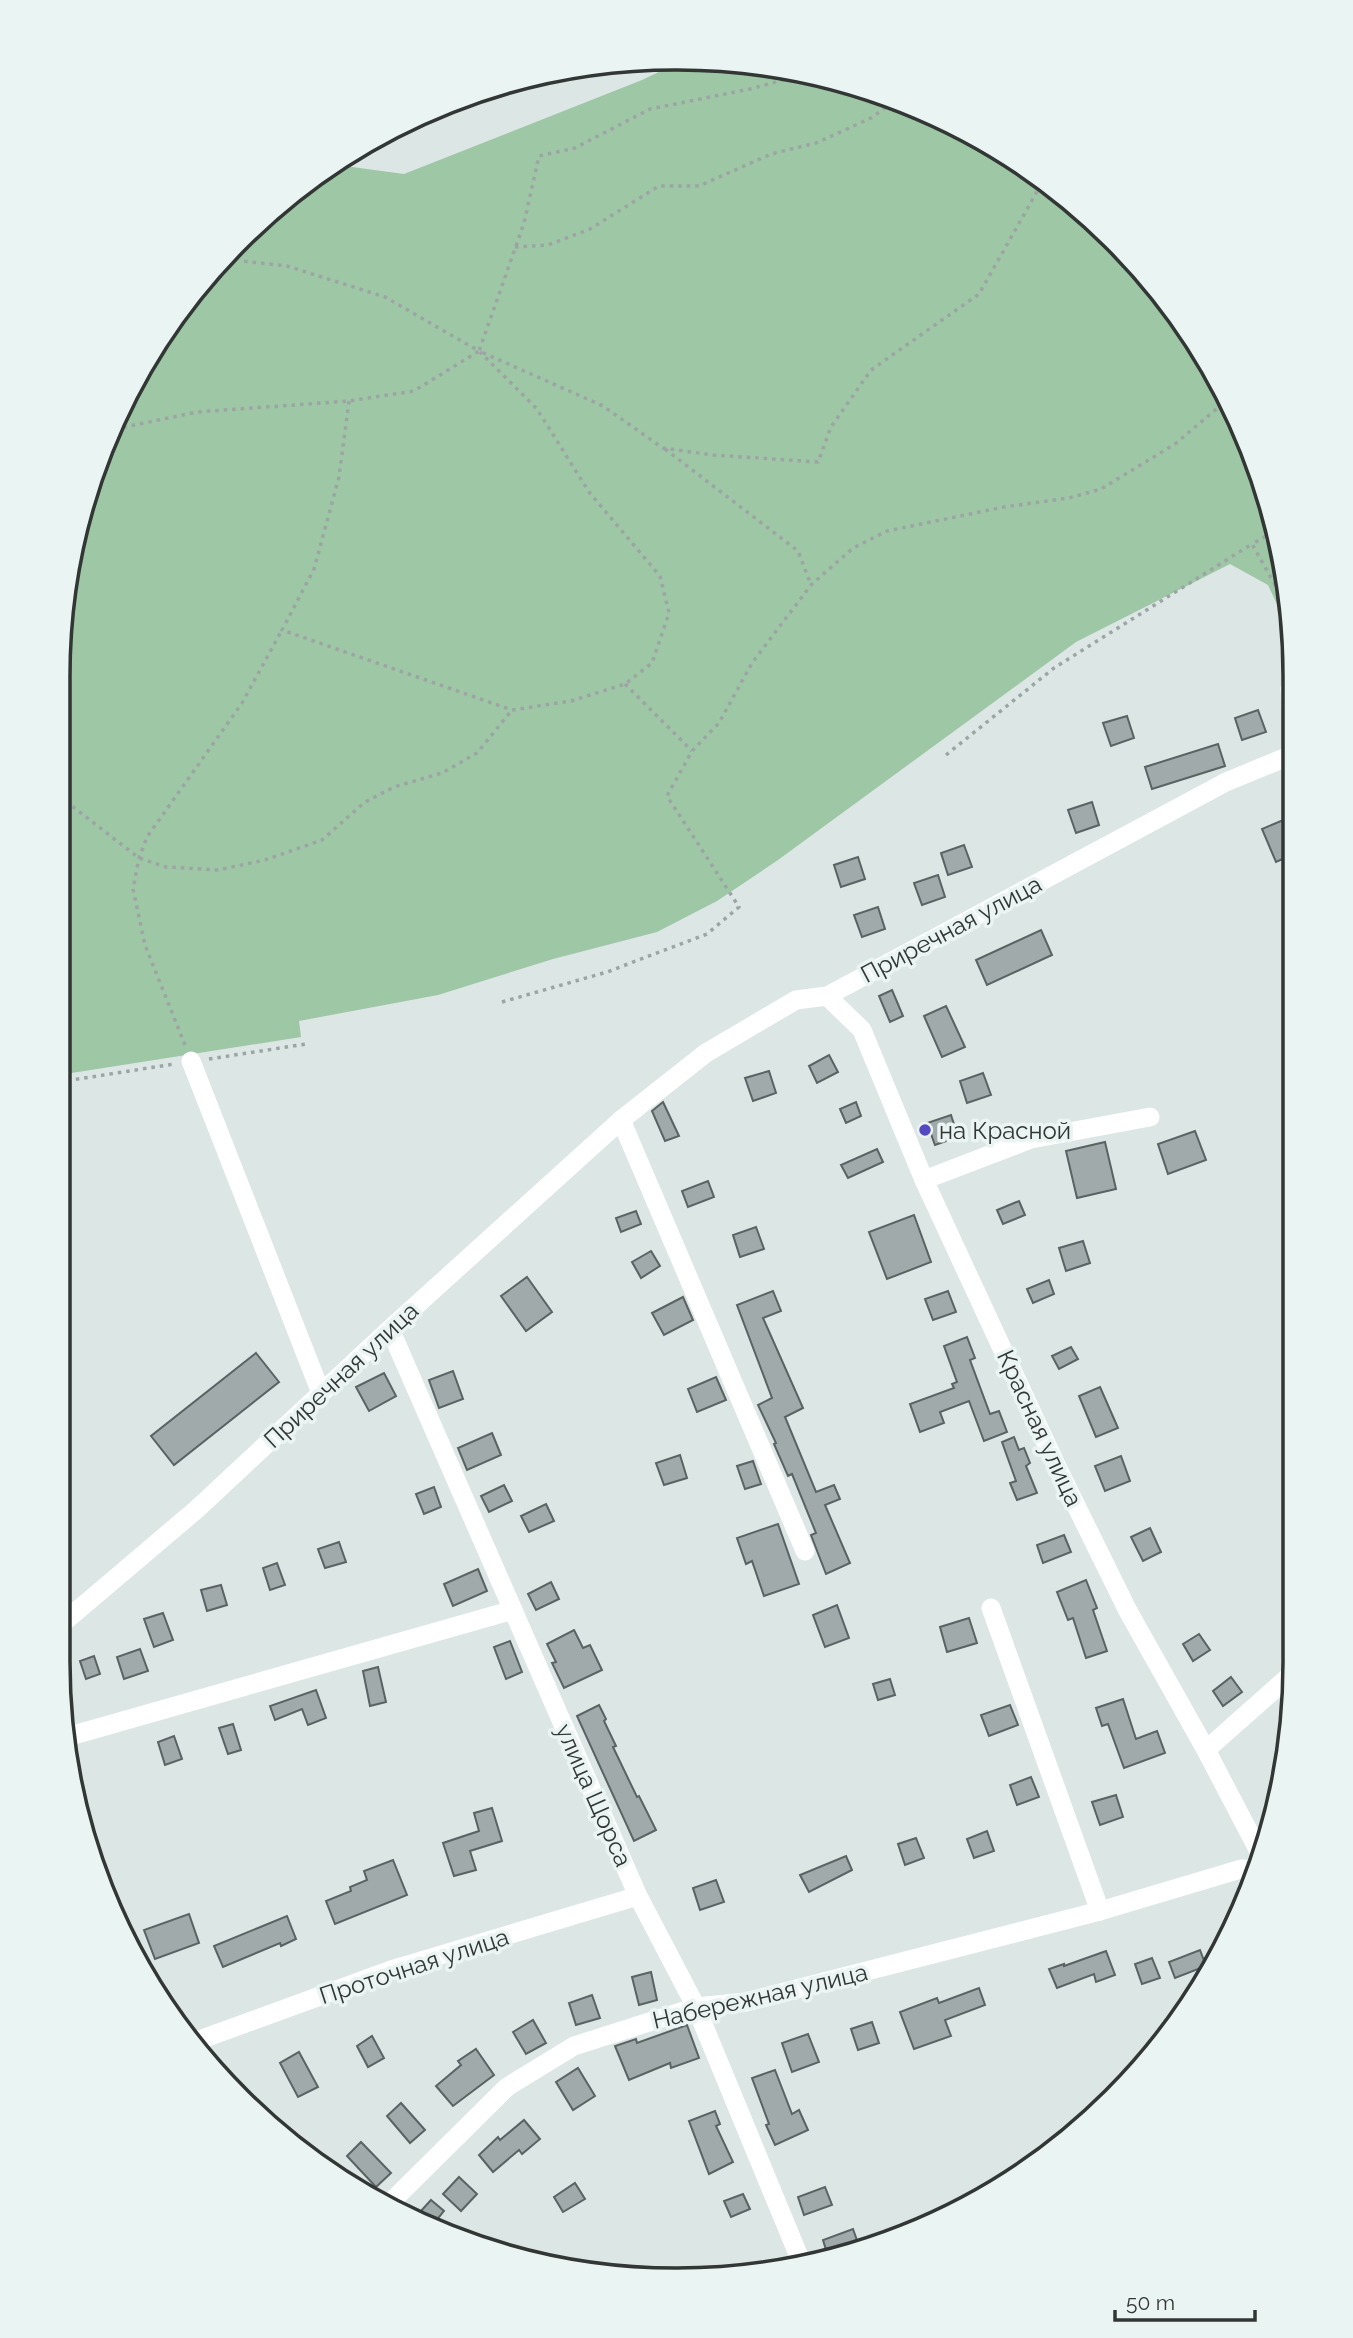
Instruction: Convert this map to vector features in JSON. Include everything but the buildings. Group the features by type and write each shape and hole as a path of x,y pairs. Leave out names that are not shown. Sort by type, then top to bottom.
{"street":[{"name":"Приречная улица","path":"70,1618 197,1509 390,1329 621,1120 706,1053 796,1000 827,996 1226,782 1283,759"},
{"name":"Красная улица","path":"827,996 862,1030 924,1180 1057,1467 1128,1611 1255,1843"},
{"path":"191,1061 321,1393"},
{"path":"924,1180 1031,1139 1150,1117"},
{"path":"621,1120 805,1551"},
{"name":"улица Щорса","path":"390,1329 638,1896 696,2007 798,2255"},
{"path":"991,1608 1100,1911"},
{"path":"74,1735 513,1610"},
{"path":"1206,1750 1282,1682"},
{"name":"Набережная улица","path":"395,2198 507,2087 574,2046 696,2007 746,2001 1100,1911 1246,1869"},
{"name":"Проточная улица","path":"202,2039 394,1969 638,1896"}],"path":[{"path":"124,427 197,412 349,401 414,391 479,351 524,223 539,156 575,148 650,109 783,80"},
{"path":"515,247 548,245 590,229 659,186 699,186 771,154 816,143 872,118 886,108"},
{"path":"663,448 713,455 818,462 831,427 871,369 979,294 1038,190"},
{"path":"242,261 287,266 385,297 479,351 603,406 798,551 811,585"},
{"path":"282,630 512,710 571,701 625,684 652,663 669,613 660,576 589,492 537,409 479,351"},
{"path":"191,1061 145,945 133,889 139,858 148,837 243,703 314,569 338,477 349,401"},
{"path":"502,1002 607,971 707,934 739,906 667,796 692,751 719,723 752,663 811,585 853,548 887,531 1004,507 1069,498 1101,489 1175,444 1219,407"},
{"path":"946,755 1054,668 1266,536"},
{"path":"1252,544 1276,587"},
{"path":"625,684 692,751"},
{"path":"70,805 139,858 166,867 218,870 265,860 322,840 365,802 394,787 442,772 477,753 512,710"}],"green space":[{"path":"662,70 716,71 756,75 833,91 909,116 945,133 980,151 1046,195 1105,248 1132,277 1158,307 1202,373 1237,444 1251,482 1271,558 1279,609 1268,585 1230,564 1076,642 778,860 717,901 657,932 553,959 438,995 299,1021 301,1037 70,1073 70,676 75,597 102,482 116,444 151,373 195,307 248,248 307,195 349,167 404,174"}],"place":[{"name":"на Красной","path":"925,1130"}]}
